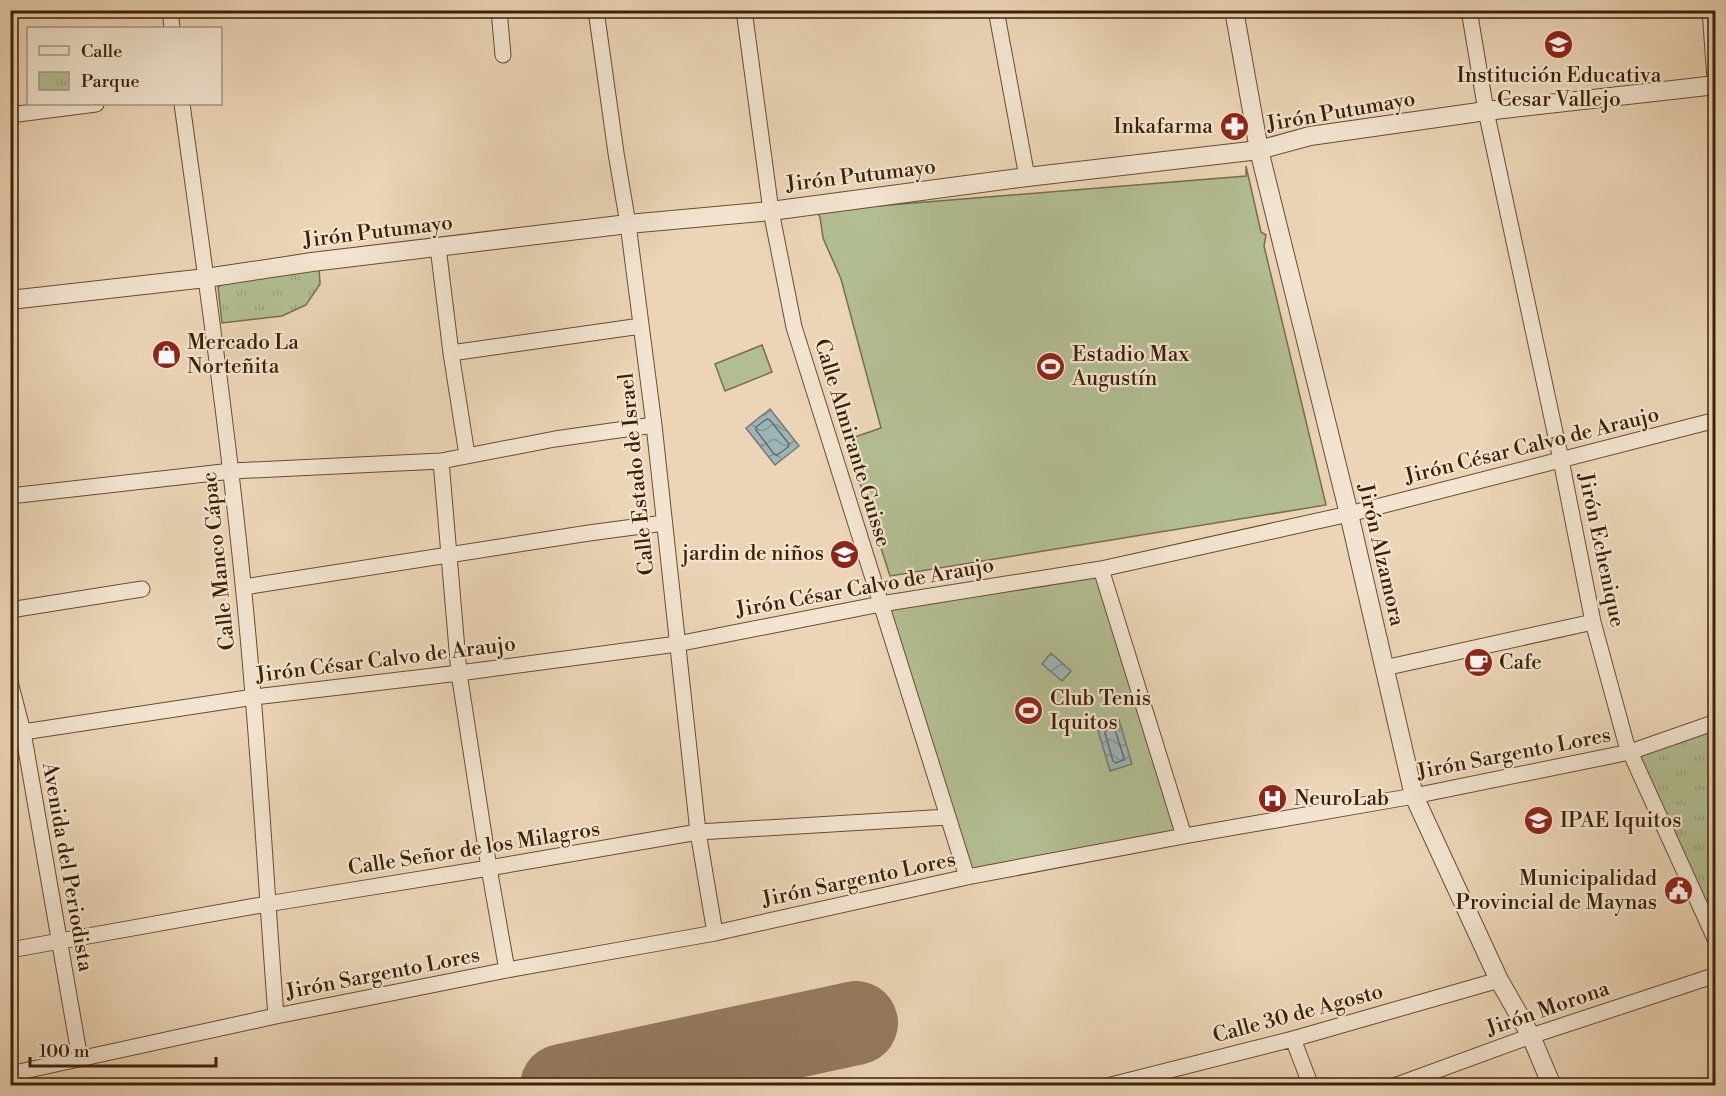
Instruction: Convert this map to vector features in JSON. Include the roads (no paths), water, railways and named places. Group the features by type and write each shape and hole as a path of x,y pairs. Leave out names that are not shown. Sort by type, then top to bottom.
{"street":[{"path":"170,10 172,27"},
{"path":"499,10 503,55"},
{"name":"Calle Estado de Israel","path":"596,10 615,153 628,224 654,425 698,832 715,933"},
{"name":"Calle Almirante Guisse","path":"744,10 771,211 794,327 967,878"},
{"path":"996,10 1027,177"},
{"name":"Jirón Alzamora","path":"1234,10 1260,150 1349,514 1414,796 1499,980 1531,1036 1552,1086"},
{"name":"Jirón Echenique","path":"1469,10 1486,111 1562,460 1593,622 1626,743 1716,941"},
{"path":"1710,10 1715,88"},
{"name":"Jirón Putumayo","path":"10,300 206,278 300,263 628,224 771,211 1027,177 1260,150 1310,136 1486,111 1715,88"},
{"path":"10,115 88,105"},
{"name":"Calle Manco Cápac","path":"183,105 244,587 276,1016"},
{"path":"438,247 467,455"},
{"path":"451,353 641,326"},
{"name":"Jirón César Calvo de Araujo","path":"17,733 254,697 677,645 881,604 1101,569 1349,514 1716,420"},
{"path":"10,496 231,471 441,461 555,439 654,425"},
{"path":"441,461 459,673 507,970"},
{"path":"244,587 664,523"},
{"path":"1101,569 1184,836"},
{"path":"10,610 142,589"},
{"path":"1384,668 1593,622"},
{"name":"Avenida del Periodista","path":"10,681 17,733 80,1059"},
{"name":"Jirón Sargento Lores","path":"10,1074 276,1016 507,970 715,933 967,878 1184,836 1414,796 1630,752 1716,722"},
{"name":"Calle Señor de los Milagros","path":"10,950 267,904 698,832 948,817"},
{"name":"Jirón Morona","path":"1394,1086 1531,1036 1716,975"},
{"name":"Calle 30 de Agosto","path":"1107,1086 1293,1039 1499,980"},
{"path":"1293,1039 1311,1086"}],"water":[{"path":"770,409 799,446 775,465 746,428"},
{"path":"1051,653 1071,671 1062,681 1042,664"},
{"path":"1119,720 1132,764 1110,771 1097,727"}],"place":[{"name":"Institución Educativa Cesar Vallejo","path":"1559,45"},
{"name":"Inkafarma","path":"1234,127"},
{"name":"Mercado La Norteñita","path":"166,355"},
{"name":"Estadio Max Augustín","path":"1051,367"},
{"name":"jardin de niños","path":"845,554"},
{"name":"Cafe","path":"1478,663"},
{"name":"Club Tenis Iquitos","path":"1029,711"},
{"name":"NeuroLab","path":"1273,799"},
{"name":"IPAE Iquitos","path":"1539,821"},
{"name":"Municipalidad Provincial de Maynas","path":"1678,891"}]}
